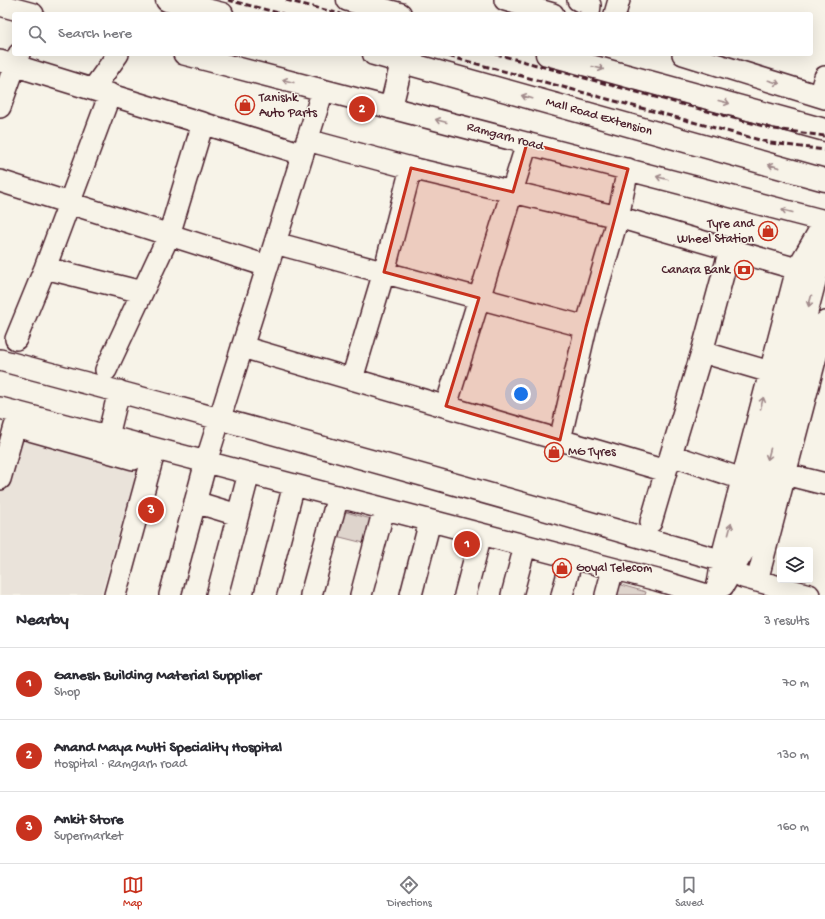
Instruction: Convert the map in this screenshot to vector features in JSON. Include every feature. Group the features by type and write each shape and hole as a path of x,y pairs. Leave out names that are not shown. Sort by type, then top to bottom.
{"main road":[{"path":"167,0 214,12"},
{"path":"348,0 393,12"},
{"name":"Mall Road Extension","path":"381,56 825,180"},
{"path":"554,56 825,130"},
{"path":"391,107 402,62"}],"street":[{"path":"578,0 589,3 589,12"},
{"path":"508,4 547,8"},
{"path":"0,5 25,12"},
{"path":"16,339 45,268 69,203 102,92 117,56"},
{"name":"Ramgarh road","path":"192,56 628,169 825,222"},
{"path":"691,56 823,91"},
{"path":"0,107 12,60 102,92 203,123 305,147 411,168 618,217 797,269"},
{"path":"170,595 206,462 323,90"},
{"path":"106,370 168,235 203,123"},
{"path":"446,406 527,143"},
{"path":"352,379 384,272 411,168"},
{"path":"560,440 586,327 618,217 628,169"},
{"path":"0,181 267,266"},
{"path":"752,482 770,372 797,269 825,222"},
{"path":"717,595 725,568 724,550 752,482 817,274 825,222"},
{"path":"274,243 586,327"},
{"path":"651,522 702,352 730,249"},
{"path":"45,268 142,292"},
{"path":"757,581 825,322"},
{"path":"242,347 560,440 752,482"},
{"path":"702,352 770,372"},
{"path":"0,360 220,418 604,526 725,568 757,581 808,595"},
{"path":"97,438 120,391"},
{"path":"0,408 97,438 133,459"},
{"path":"0,479 5,441 15,426 97,438 155,448 613,569 655,588 707,595"},
{"path":"114,595 155,448"},
{"path":"217,595 249,473"},
{"path":"785,474 825,484"},
{"path":"265,595 294,485"},
{"path":"311,595 338,496"},
{"path":"195,502 238,515"},
{"path":"361,595 384,509"},
{"path":"411,595 430,521"},
{"path":"465,595 481,534"},
{"path":"512,595 525,546"},
{"path":"562,595 572,558"},
{"path":"606,595 613,569"}],"highlighted area":[{"path":"527,143 628,169 586,327 560,440 446,406 479,298 384,272 411,168 513,192"}],"shaded area":[{"path":"8,420 141,457 101,595 0,595 0,450"},
{"path":"339,510 371,519 364,543 332,535"},
{"path":"614,583 646,592 645,595 611,595"}],"railway":[{"path":"228,0 275,12"},
{"path":"286,0 333,12"},
{"path":"447,56 771,143 825,150"},
{"path":"503,56 774,129 825,136"}],"place":[{"name":"Tanishk Auto Parts","path":"245,105"},
{"name":"Anand Maya Multi Speciality Hospital","path":"362,109"},
{"name":"Tyre and Wheel Station","path":"768,231"},
{"name":"Canara Bank","path":"744,270"},
{"name":"MG Tyres","path":"554,452"},
{"name":"Ankit Store","path":"151,510"},
{"name":"Ganesh Building Material Supplier","path":"467,544"},
{"name":"Goyal Telecom","path":"562,568"}]}
